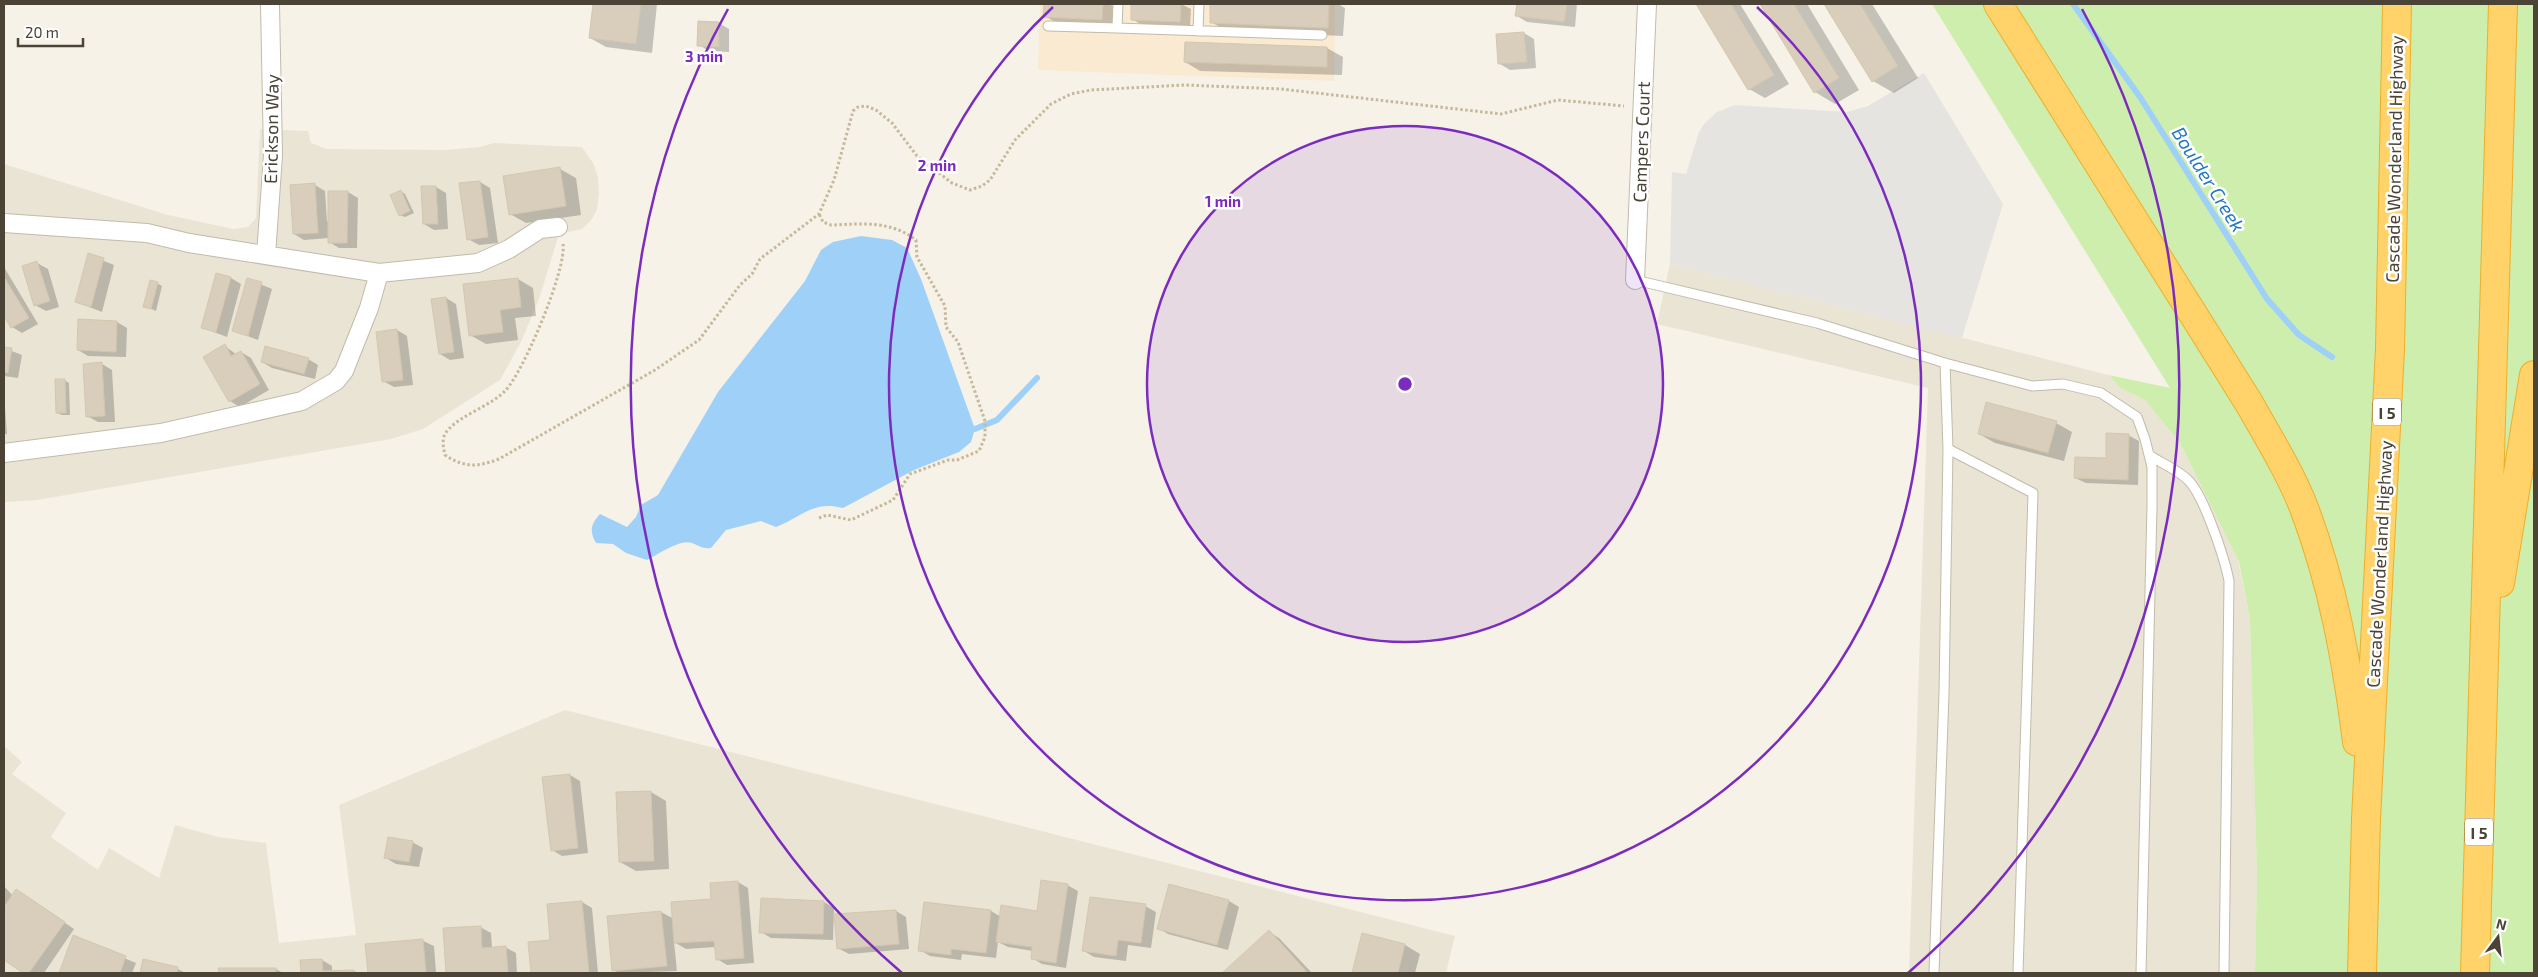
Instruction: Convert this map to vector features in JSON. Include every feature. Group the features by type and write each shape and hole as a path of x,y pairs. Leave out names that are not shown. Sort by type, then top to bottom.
{"highway":[{"path":"1998,4 2250,403 2303,507 2330,586 2349,675 2366,819"},
{"name":"Cascade Wonderland Highway","path":"2362,973 2366,819 2390,349 2397,4"},
{"name":"I 5","path":"2475,973 2503,4"},
{"path":"2483,690 2534,375"}],"street":[{"name":"Erickson Way","path":"266,255 272,155 270,4"},
{"name":"Campers Court","path":"1635,280 1647,4"},
{"path":"4,223 147,233 189,243 379,273 478,262 509,249 540,229 558,227"},
{"path":"4,453 161,433 302,401 336,381 344,371 369,308 379,273"}],"lane":[{"path":"1117,28 1118,4"},
{"path":"1198,31 1199,4"},
{"path":"1048,26 1322,35"},
{"path":"1635,280 1817,323 1945,363 2032,386 2063,384 2101,393 2137,417 2152,467 2141,973"},
{"path":"1934,973 1944,702 1948,449 1945,363"},
{"path":"1948,449 2033,494 2018,973"},
{"path":"2149,454 2189,480 2212,526 2226,566 2229,581 2224,973"}],"path":[{"path":"558,227 564,251 562,268 518,373 505,392 449,428 444,435 444,455 456,462 478,466 499,459 687,350 698,340 740,285 752,274 760,259 819,214 834,180 853,111 858,108 866,106 876,110 892,123 903,140 932,168 952,183 970,190 982,186 990,180 1014,140 1051,104 1071,94 1091,90 1185,85 1281,89 1501,114 1558,100 1642,107"},
{"path":"819,214 824,222 831,225 889,225 904,231 916,240 917,257 945,306 946,326 958,342 985,425 985,437 979,451 957,460 948,460 910,474 894,500 851,520 827,515 819,518"}],"shaded area":[{"path":"1040,4 1335,4 1334,81 1038,70"},
{"path":"1924,73 2003,204 1962,338 1670,264 1672,172 1686,174 1699,132 1704,124 1717,112 1735,105 1847,112 1868,106"},
{"path":"260,129 308,131 311,143 327,149 445,150 480,147 494,143 582,147 593,163 598,177 599,194 597,209 592,219 582,229 559,234 539,299 521,342 500,380 423,429 391,439 37,500 4,502 4,164 168,215 234,229 248,227 256,218"},
{"path":"1670,264 2109,375 2120,388 2145,400 2160,418 2180,443 2238,560 2250,619 2257,876 2255,973 1909,973 1928,388 1657,324"},
{"path":"565,710 1455,936 1446,973 4,973 4,746 22,762 12,774 66,813 51,837 98,870 109,848 159,878 175,825 218,837 266,843 279,943 356,935 339,805"}],"green space":[{"path":"1932,4 2534,4 2534,973 2255,973 2257,876 2250,619 2239,562 2180,443 2145,400 2120,388 2109,375 2170,388"}],"water":[{"path":"861,236 892,240 907,248 921,279 975,429 971,442 959,452 914,470 843,508 824,506 815,508 776,527 761,521 726,530 711,548 703,548 687,542 681,543 647,560 626,553 613,544 596,543 592,535 592,528 600,514 627,527 636,517 641,505 658,495 718,392 805,281 821,250 833,242"}],"building":[{"path":"593,4 641,4 636,44 589,38"},
{"path":"1044,4 1103,4 1102,20 1043,17"},
{"path":"1131,4 1181,4 1180,22 1131,20"},
{"path":"1210,4 1329,4 1328,28 1210,23"},
{"path":"1517,4 1567,4 1564,22 1515,16"},
{"path":"1696,4 1731,4 1774,75 1748,90"},
{"path":"1760,4 1794,4 1839,78 1814,93"},
{"path":"1824,4 1860,4 1898,66 1872,82"},
{"path":"698,21 719,22 719,47 697,46"},
{"path":"1524,32 1527,62 1498,64 1496,34"},
{"path":"1185,42 1327,47 1327,67 1184,62"},
{"path":"560,167 566,206 509,215 503,176"},
{"path":"480,181 488,237 467,240 459,183"},
{"path":"315,183 318,233 293,234 290,185"},
{"path":"421,186 436,186 438,224 423,224"},
{"path":"401,190 410,211 399,216 390,195"},
{"path":"328,191 348,191 347,243 328,243"},
{"path":"88,253 104,258 91,307 75,302"},
{"path":"37,261 50,301 34,306 22,266"},
{"path":"216,273 231,277 216,332 201,328"},
{"path":"4,277 29,318 11,328 4,316"},
{"path":"247,278 262,282 248,336 232,331"},
{"path":"518,278 521,307 500,310 503,332 469,336 463,284"},
{"path":"150,280 158,282 151,309 143,307"},
{"path":"446,297 454,352 439,354 431,299"},
{"path":"78,319 117,321 116,352 77,350"},
{"path":"397,329 403,380 382,382 376,332"},
{"path":"225,344 231,356 241,351 260,384 229,402 203,357"},
{"path":"265,346 309,358 304,374 261,362"},
{"path":"4,347 12,348 8,373 4,372"},
{"path":"102,362 105,416 86,417 83,364"},
{"path":"55,379 65,379 66,413 56,413"},
{"path":"1986,402 2057,421 2048,453 1978,434"},
{"path":"2106,433 2129,434 2128,480 2074,478 2075,457 2106,458"},
{"path":"570,774 578,848 551,851 542,777"},
{"path":"651,791 654,861 619,862 616,792"},
{"path":"388,837 413,841 409,862 384,858"},
{"path":"1041,880 1068,884 1056,963 1031,959 1032,947 996,942 1001,905 1037,911"},
{"path":"738,881 744,958 716,960 714,941 674,943 671,902 711,899 710,883"},
{"path":"1169,884 1229,900 1217,945 1157,929"},
{"path":"16,889 65,922 29,973 23,973 4,960 4,907"},
{"path":"1090,897 1146,904 1141,943 1118,940 1116,956 1082,951"},
{"path":"761,898 824,901 823,934 759,933"},
{"path":"582,901 589,973 531,973 528,942 550,940 547,904"},
{"path":"924,902 991,910 986,953 951,949 951,955 918,951"},
{"path":"896,910 899,944 837,949 834,914"},
{"path":"661,911 667,966 612,971 607,916"},
{"path":"481,926 482,948 506,946 508,973 446,973 443,928"},
{"path":"1269,930 1306,971 1303,973 1222,973"},
{"path":"1362,933 1405,944 1398,973 1352,973"},
{"path":"73,935 126,956 120,973 59,973"},
{"path":"423,939 426,973 368,973 365,944"},
{"path":"143,959 178,967 177,973 140,973"},
{"path":"322,959 323,971 354,970 354,973 301,973 300,960"},
{"path":"218,968 276,968 276,973 219,973"}],"waterway":[{"name":"Boulder Creek","path":"2073,4 2140,97 2267,299 2299,335 2332,357"},
{"path":"975,429 997,420 1037,378"}]}
